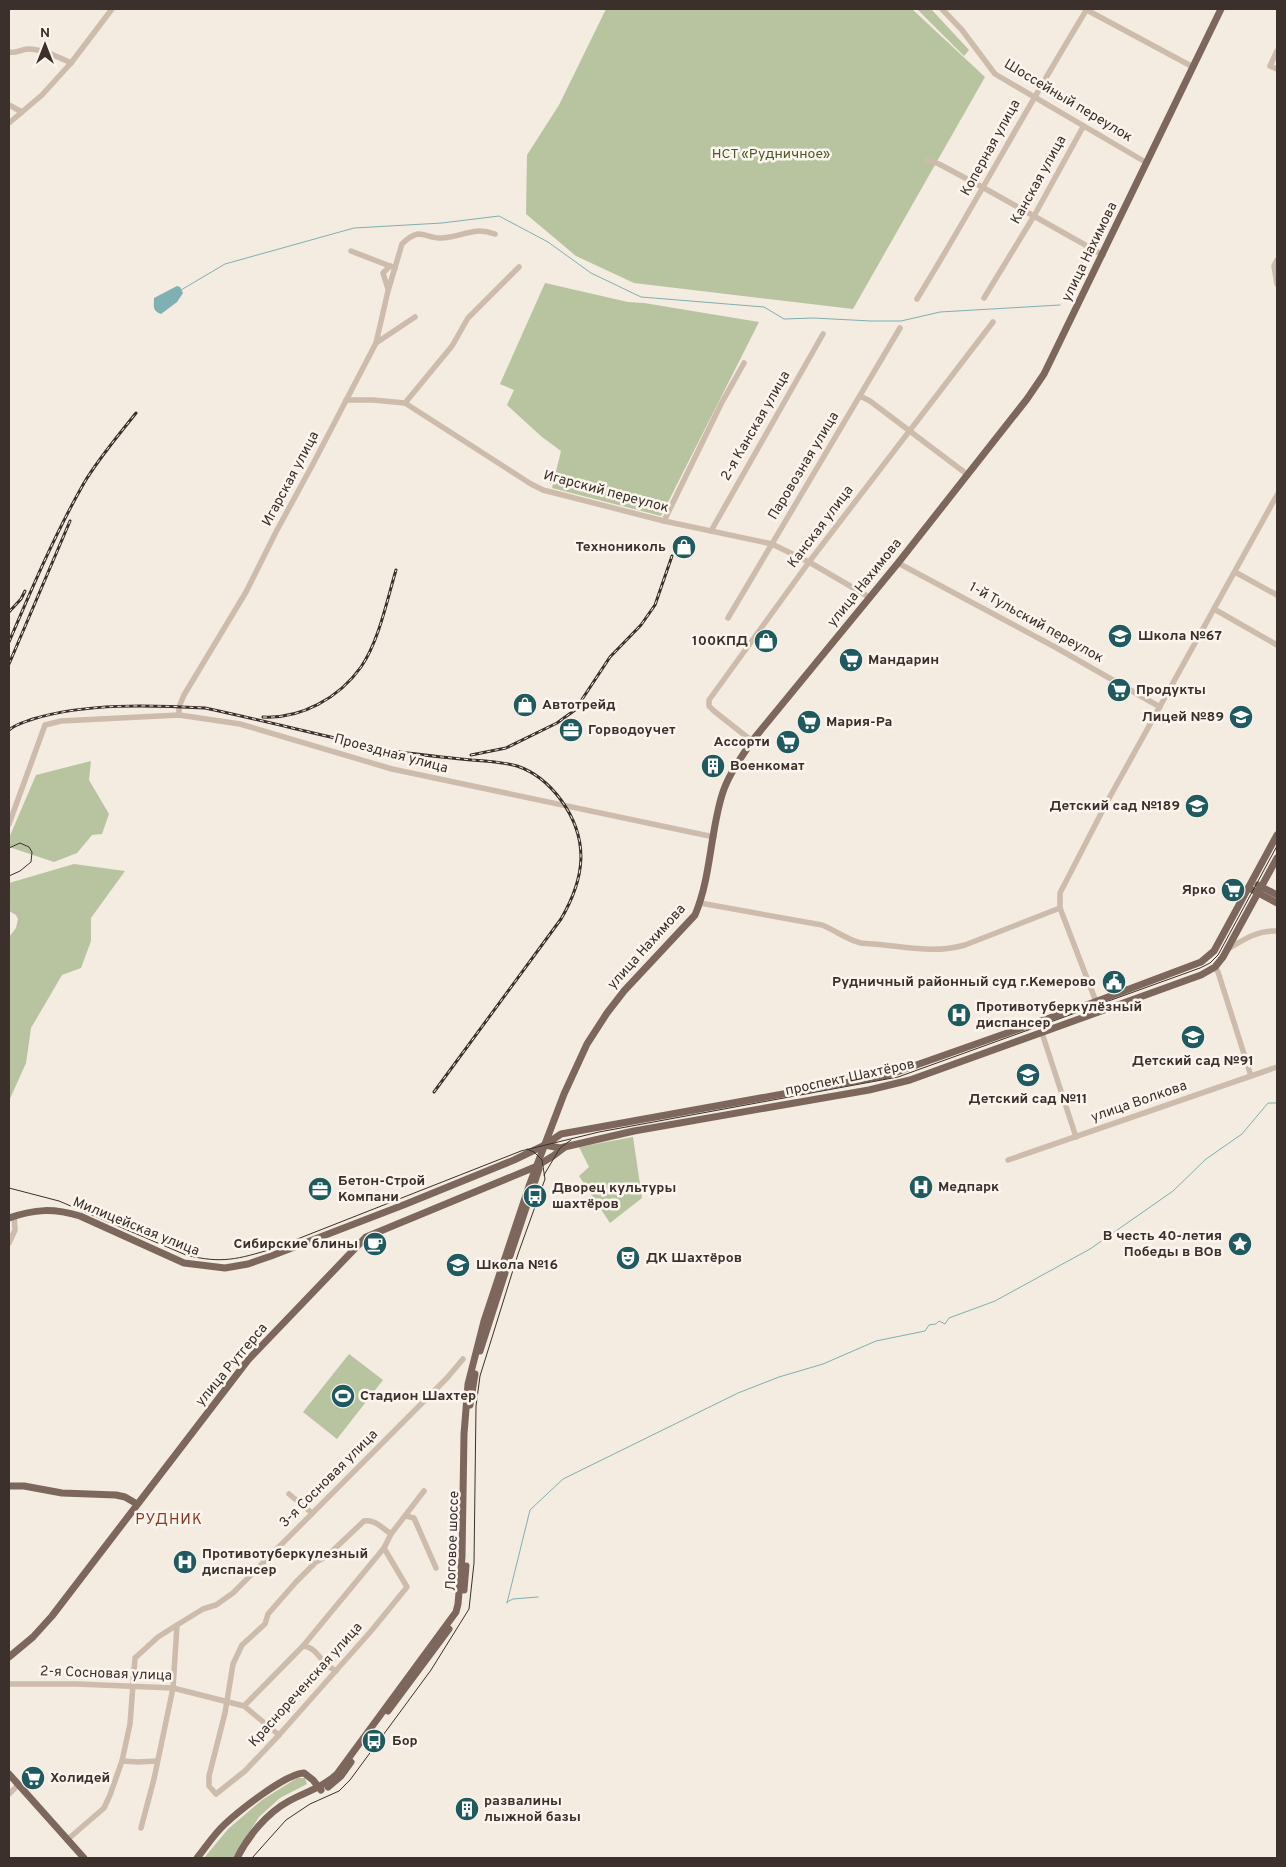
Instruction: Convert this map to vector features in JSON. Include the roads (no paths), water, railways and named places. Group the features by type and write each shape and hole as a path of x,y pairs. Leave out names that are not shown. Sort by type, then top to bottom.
{"main road":[{"name":"улица Нахимова","path":"538,1165 576,1065 597,1029 624,991 695,915 700,903 722,796 732,772 752,741 968,475 1044,374 1222,9"},
{"name":"проспект Шахтёров","path":"545,1146 561,1134 888,1075 1096,1002 1194,965 1209,957 1214,951 1277,835"},
{"name":"проспект Шахтёров","path":"538,1165 566,1146 656,1127 891,1085 940,1070 1201,975 1215,967 1228,949 1277,858"},
{"path":"1250,885 1277,895"},
{"path":"1260,890 1277,903"},
{"path":"372,1233 362,1220 545,1146 553,1148 566,1146"},
{"name":"улица Рутгерса","path":"9,1657 33,1637 49,1620 248,1360 360,1243 372,1233 538,1165"},
{"name":"Логовое шоссе","path":"242,1858 263,1828 279,1812 320,1789 333,1778 456,1612 460,1592 462,1557 464,1434 468,1384 484,1321 538,1165"},
{"name":"Милицейская улица","path":"11,1217 33,1210 66,1212 80,1216 184,1263 224,1268 248,1264 362,1220"},
{"path":"9,1486 24,1486 62,1493 116,1495 125,1497 137,1504"},
{"path":"197,1858 219,1830 232,1818 289,1777 304,1773 320,1789"},
{"path":"9,1774 84,1858"},
{"name":"Логовое шоссе","path":"237,1858 255,1832 275,1810 290,1801 320,1789"}],"street":[{"path":"9,123 42,96 112,9"},
{"name":"Шоссейный переулок","path":"942,9 962,30 995,74 1147,164"},
{"path":"1086,9 1193,67"},
{"name":"Коперная улица","path":"917,299 984,188 1033,97 1086,9"},
{"path":"9,52 15,54 27,49 54,54 70,63"},
{"path":"1277,51 1270,66 1277,70"},
{"path":"9,105 22,112"},
{"name":"Канская улица","path":"984,298 1034,216 1083,126"},
{"path":"927,160 939,164 984,188 1103,255"},
{"name":"Игарская улица","path":"179,715 179,706 184,695 246,592 376,343 392,267 402,244 407,239 418,234 440,238 459,236 483,230 495,234"},
{"path":"351,251 392,267"},
{"path":"1277,261 1274,266 1277,284"},
{"path":"388,291 383,272 392,267"},
{"path":"405,403 452,346 468,318 519,268"},
{"path":"376,343 415,317"},
{"name":"Канская улица","path":"752,741 714,712 709,706 709,700 810,562 993,322"},
{"name":"Паровозная улица","path":"728,618 900,328"},
{"name":"2-я Канская улица","path":"711,531 823,334"},
{"path":"664,521 721,404 744,363"},
{"path":"860,396 870,401 968,475"},
{"name":"Игарский переулок","path":"346,400 405,403 530,484 543,490 664,521 772,544 810,562 869,597"},
{"path":"1100,1012 1060,908 1059,897 1062,888 1107,802 1277,495"},
{"name":"1-й Тульский переулок","path":"898,562 1062,650 1160,707"},
{"path":"1234,572 1277,594"},
{"path":"1214,609 1277,645"},
{"name":"Проездная улица","path":"9,824 45,725 61,721 179,715 240,724 392,769 714,837"},
{"path":"700,903 822,925 846,938 862,943 927,950 965,945 1060,908"},
{"path":"1228,949 1251,936 1277,931"},
{"path":"1215,967 1251,1076"},
{"path":"1042,1033 1076,1137"},
{"name":"улица Волкова","path":"1008,1160 1277,1067"},
{"path":"9,1243 15,1230 11,1217"},
{"name":"3-я Сосновая улица","path":"67,1840 104,1808 110,1795 122,1761 130,1724 135,1658 158,1637 203,1609 216,1605 233,1593 447,1378 463,1359"},
{"path":"244,1706 303,1646 384,1548 391,1534 424,1491"},
{"path":"289,1494 312,1514"},
{"path":"406,1516 414,1518 436,1568"},
{"path":"226,1701 233,1664 242,1645 265,1624 268,1614 296,1582 316,1562 327,1556 364,1521 374,1522 391,1534"},
{"name":"Краснореченская улица","path":"226,1701 209,1776 209,1786 216,1794 246,1771 372,1630 407,1587 384,1548"},
{"path":"141,1828 173,1688 177,1625"},
{"path":"303,1646 309,1646 327,1665 336,1671"},
{"name":"2-я Сосновая улица","path":"9,1684 173,1688 244,1706 279,1734"},
{"path":"122,1761 158,1760"},
{"path":"9,1794 18,1785"}],"water":[{"path":"177,286 180,287 183,293 177,302 161,314 156,311 154,308 154,298"}],"waterway":[{"path":"181,290 225,264 354,228 442,223 499,216 548,242 591,273 641,297 764,307 784,319 813,318 871,321 901,321 940,312 1060,305"},
{"path":"507,1603 530,1510 563,1479 738,1393 779,1377 823,1364 876,1341 925,1331 929,1325 936,1324 939,1321 945,1324 949,1318 995,1301 1090,1249 1173,1191 1206,1159 1242,1134 1268,1103 1277,1103"},
{"path":"507,1602 513,1599 538,1597"}],"tram line":[{"path":"9,848 20,843 29,847 32,852 31,862 20,871 9,876"},
{"path":"9,1188 59,1201 186,1255 220,1260 272,1249 521,1151 599,1132 898,1077 1200,968 1210,963 1218,955 1277,846"},
{"path":"544,1175 560,1148 571,1140"},
{"path":"252,1858 286,1820 310,1804 339,1791 350,1780 431,1670 469,1609 474,1563 476,1406 480,1376 518,1254 545,1179 542,1160 534,1152 527,1149"}],"railway":[{"path":"9,642 35,581 73,502 102,456 136,413"},
{"path":"9,664 70,521"},
{"path":"471,755 506,748 557,723 575,710 610,657 641,625 655,605 672,556"},
{"path":"263,717 277,717 305,710 330,697 352,678 361,667 373,645 396,570"},
{"path":"9,612 21,599 25,591"},
{"path":"9,730 33,719 74,710 118,706 205,708 389,750 517,766 542,780 561,800 577,830 581,859 575,889 561,919 434,1092"}],"place":[{"name":"Технониколь","path":"684,547"},
{"name":"Школа №67","path":"1120,636"},
{"name":"100КПД","path":"766,641"},
{"name":"Мандарин","path":"851,660"},
{"name":"Продукты","path":"1119,690"},
{"name":"Автотрейд","path":"525,705"},
{"name":"Лицей №89","path":"1241,717"},
{"name":"Мария-Ра","path":"809,722"},
{"name":"Горводоучет","path":"571,730"},
{"name":"Ассорти","path":"788,742"},
{"name":"Военкомат","path":"713,766"},
{"name":"Детский сад №189","path":"1197,806"},
{"name":"Ярко","path":"1233,890"},
{"name":"Рудничный районный суд г.Кемерово","path":"1114,982"},
{"name":"Противотуберкулёзный диспансер","path":"959,1015"},
{"name":"Детский сад №91","path":"1193,1037"},
{"name":"Детский сад №11","path":"1028,1075"},
{"name":"Медпарк","path":"921,1187"},
{"name":"Бетон-Строй Компани","path":"320,1189"},
{"name":"Дворец культуры шахтёров","path":"535,1196"},
{"name":"Сибирские блины","path":"375,1244"},
{"name":"В честь 40-летия Победы в ВОв","path":"1240,1244"},
{"name":"ДК Шахтёров","path":"628,1258"},
{"name":"Школа №16","path":"458,1265"},
{"name":"Стадион Шахтер","path":"343,1396"},
{"name":"Противотуберкулезный диспансер","path":"185,1562"},
{"name":"Бор","path":"374,1741"},
{"name":"Холидей","path":"33,1778"},
{"name":"развалины лыжной базы","path":"467,1809"}],"district":[{"name":"РУДНИК","path":"169,1520"}],"park label":[{"name":"НСТ «Рудничное»","path":"771,154"}]}
